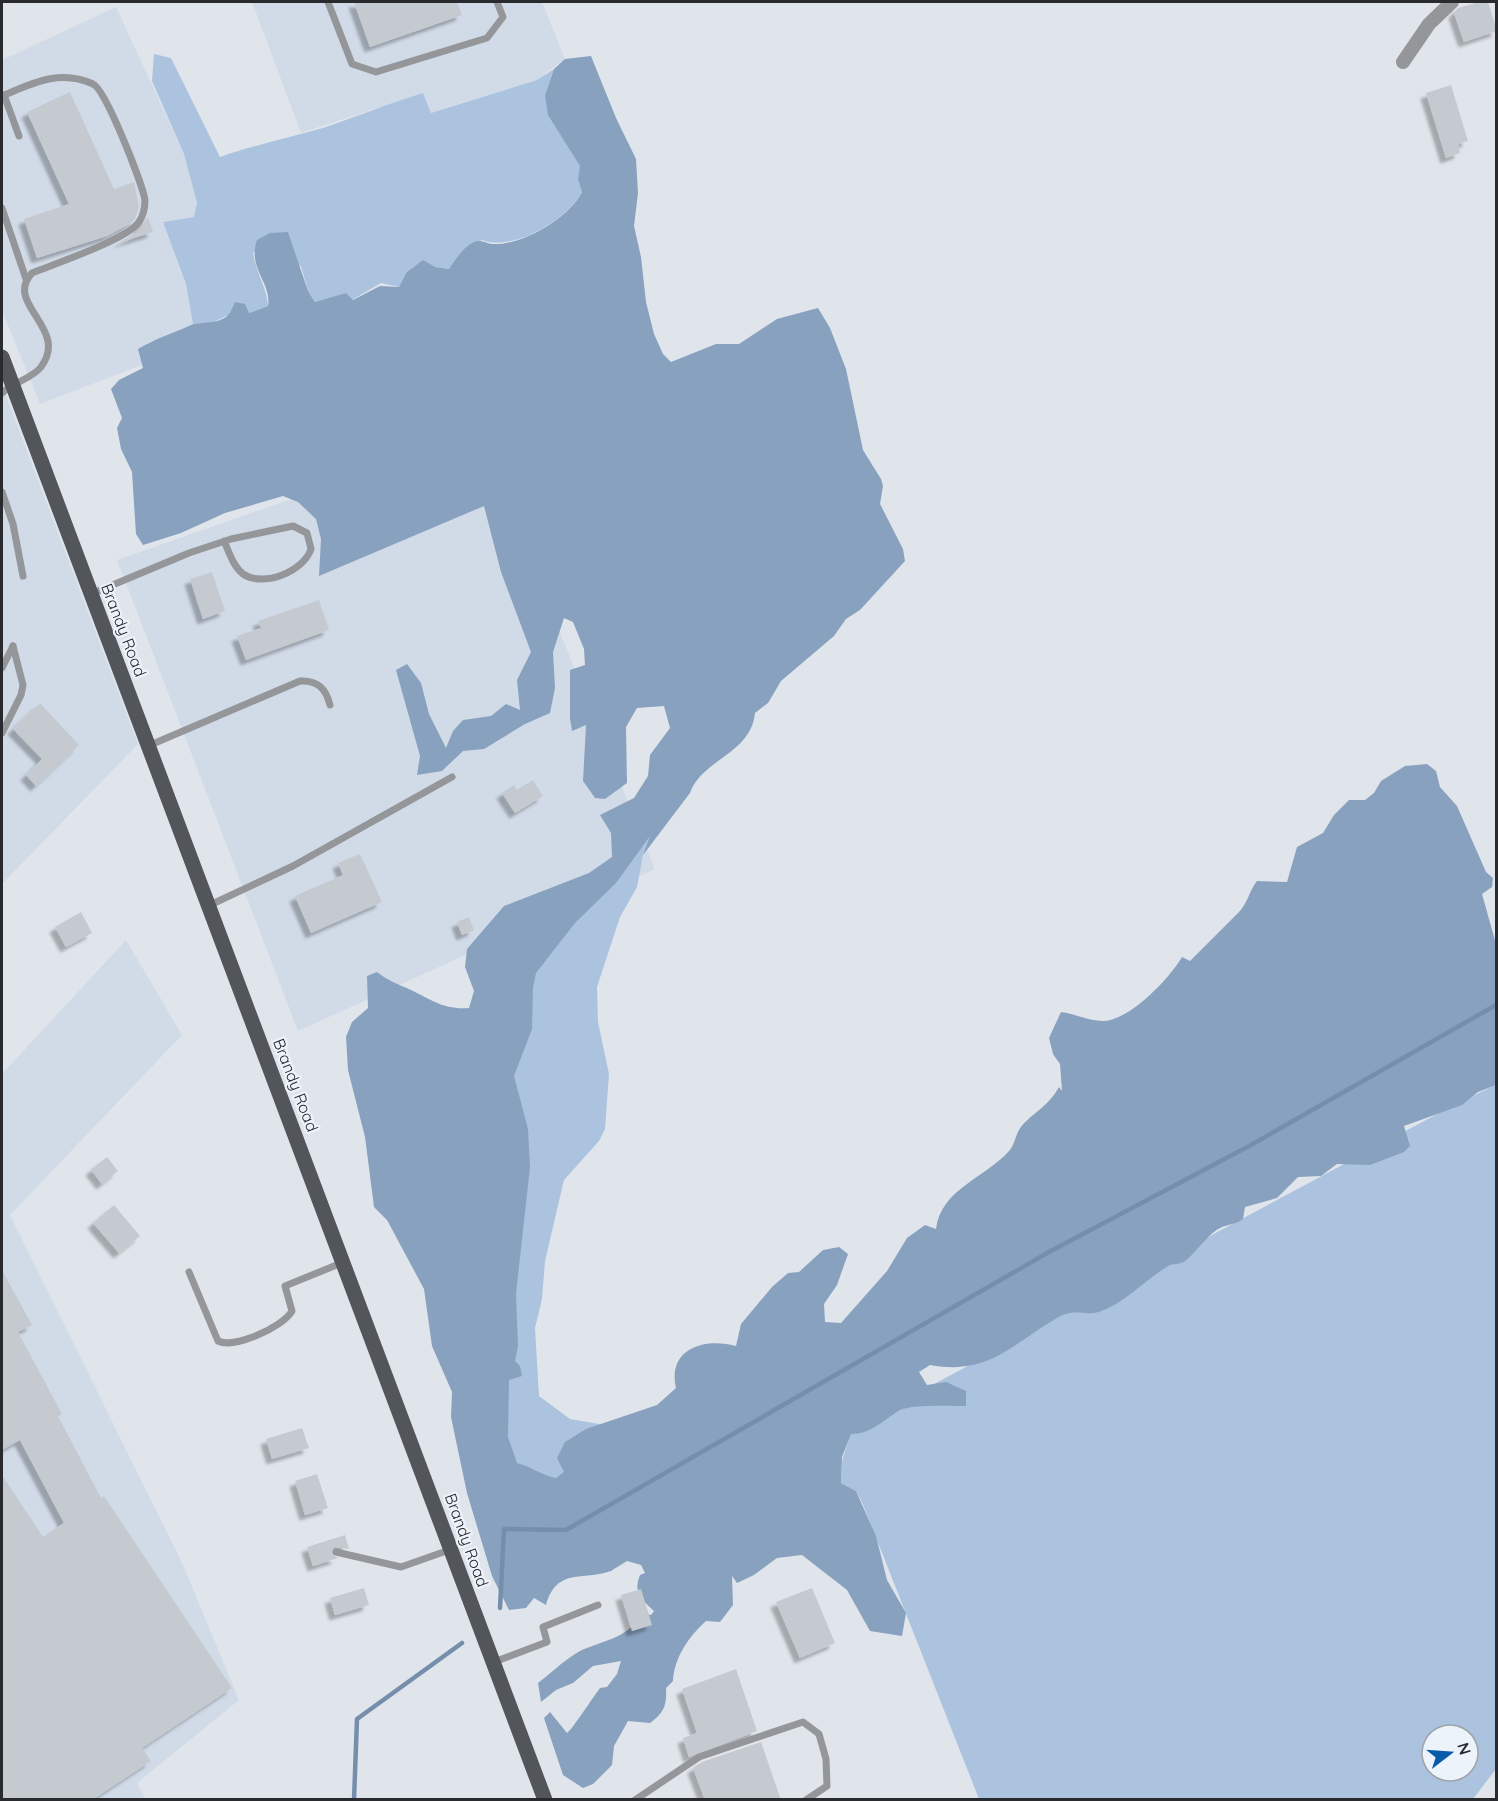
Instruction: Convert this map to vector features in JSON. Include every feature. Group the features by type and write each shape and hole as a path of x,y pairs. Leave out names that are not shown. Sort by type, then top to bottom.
{"main road":[{"name":"Brandy Road","path":"2,357 7,388"},
{"name":"Brandy Road","path":"2,364 7,388 91,594 545,1800"}],"street":[{"path":"1404,62 1429,24 1452,2"}],"lane":[{"path":"328,2 352,64 376,72 486,38 503,17 497,2"},
{"path":"19,136 3,95 45,78 61,76 78,78 97,85 109,102 144,199 144,210 135,228 32,273 26,279"},
{"path":"2,208 26,279 24,296 45,328 48,350 39,370 7,388"},
{"path":"2,492 13,524 23,576"},
{"path":"91,594 224,541 292,526 307,533 311,549 302,566 288,572 261,578 250,577 236,566 224,541"},
{"path":"2,668 13,646 23,685 21,695 2,733"},
{"path":"148,746 300,681 315,682 323,688 330,705"},
{"path":"208,906 293,866 452,777"},
{"path":"189,1272 218,1341 235,1344 283,1322 291,1311 285,1286 344,1262"},
{"path":"336,1552 401,1567 452,1549"},
{"path":"494,1662 547,1642 543,1626 598,1605"},
{"path":"635,1800 699,1757 803,1722 819,1734 826,1759 827,1786 806,1800"}],"shaded area":[{"path":"252,2 542,2 565,59 537,80 431,113 423,93 301,133"},
{"path":"116,7 184,154 197,203 194,217 163,222 186,284 193,324 178,333 148,342 142,365 40,404 2,310 2,60"},
{"path":"154,54 171,58 220,157 323,128 423,93 431,113 537,80 554,69 545,95 580,166 582,192 575,203 564,213 538,231 509,242 495,243 482,240 461,252 450,269 435,267 406,273 399,287 381,283 352,300 346,293 316,303 308,291 301,266 253,252 266,292 268,306 249,313 228,315 212,323 193,324 186,284 163,222 194,217 197,203 184,154 152,81"},
{"path":"591,56 616,118 636,159 638,193 634,226 641,257 646,302 654,334 663,354 671,362 716,344 739,344 777,319 818,308 830,328 846,369 863,450 881,479 883,486 880,504 903,549 905,561 860,610 846,619 834,636 781,681 768,703 755,713 752,727 745,738 696,781 690,793 643,855 650,836 616,883 575,923 536,973 533,988 532,1029 514,1076 528,1129 530,1167 516,1294 518,1346 515,1361 520,1366 522,1376 509,1380 508,1437 517,1463 556,1478 564,1472 557,1458 565,1442 586,1429 657,1405 676,1388 677,1364 683,1355 691,1349 712,1343 736,1346 741,1324 772,1287 788,1273 799,1272 823,1250 839,1247 848,1254 837,1285 824,1304 825,1322 841,1323 887,1271 907,1238 925,1225 936,1229 940,1215 955,1194 1011,1149 1023,1124 1049,1101 1059,1087 1062,1091 1060,1064 1053,1054 1049,1038 1061,1012 1103,1021 1125,1014 1159,986 1182,957 1190,961 1239,912 1257,881 1287,882 1297,847 1323,833 1334,815 1349,800 1365,800 1374,793 1381,781 1405,766 1427,764 1436,771 1440,787 1457,806 1486,872 1493,878 1492,887 1482,894 1496,944 1496,1085 1478,1092 1462,1105 1404,1126 1410,1146 1404,1152 1370,1165 1337,1164 1321,1176 1298,1177 1277,1198 1245,1207 1243,1219 1217,1230 1185,1261 1168,1266 1108,1308 1094,1313 1065,1314 1014,1347 985,1362 951,1367 930,1365 919,1372 927,1385 946,1382 966,1391 966,1406 922,1406 900,1410 865,1432 851,1434 842,1457 841,1483 856,1491 876,1536 887,1580 906,1613 902,1636 870,1631 847,1590 802,1555 777,1558 754,1575 737,1583 732,1576 733,1605 720,1622 706,1621 688,1641 676,1664 673,1681 666,1688 665,1704 659,1716 650,1723 628,1721 614,1746 612,1765 593,1784 583,1788 563,1775 544,1718 550,1712 567,1733 600,1688 607,1687 617,1674 621,1661 593,1666 573,1683 556,1690 541,1702 538,1683 575,1654 621,1635 629,1629 640,1613 651,1615 654,1611 642,1599 637,1587 640,1575 645,1573 641,1565 627,1561 611,1571 564,1580 551,1593 546,1605 534,1598 526,1608 509,1610 492,1576 467,1493 451,1417 452,1392 432,1346 424,1289 387,1220 374,1207 365,1137 348,1070 346,1037 352,1022 368,1008 367,976 377,972 438,1004 469,1008 474,991 465,967 467,949 504,906 589,873 612,857 611,833 600,815 634,798 648,776 650,755 670,728 664,706 637,708 626,727 627,783 605,799 595,798 583,781 586,725 572,731 570,718 570,670 585,665 584,649 573,622 564,618 553,652 555,688 550,713 525,724 484,749 463,751 442,771 417,775 420,756 396,670 407,664 421,683 429,714 446,748 453,731 463,720 491,716 506,704 520,710 517,680 531,652 501,572 484,506 319,576 321,539 316,519 298,502 283,496 225,513 181,533 143,545 136,534 132,472 121,449 117,428 122,418 111,389 119,380 143,368 138,349 144,345 191,325 215,322 224,318 230,313 235,302 245,304 249,313 268,306 267,290 257,267 255,250 257,240 270,233 288,232 308,291 315,302 346,293 353,300 380,286 399,287 406,273 423,260 435,267 449,269 463,250 474,242 492,244 517,240 556,220 576,202 582,192 578,179 580,166 548,115 545,95 554,69 565,59"},
{"path":"2,385 138,744 2,884"},
{"path":"480,433 655,869 298,1031 117,560"},
{"path":"652,832 643,855 637,887 620,917 597,987 598,1022 609,1074 605,1129 599,1141 564,1180 545,1261 542,1299 535,1328 539,1396 570,1419 605,1425 565,1467 563,1478 538,1480 514,1467 504,1426 511,1078 533,970"},
{"path":"126,940 182,1035 10,1215 183,1565 239,1700 137,1783 145,1799 2,1799 2,1074"},
{"path":"1496,1085 1496,1769 1473,1799 979,1799 862,1502 856,1491 841,1483 842,1461 851,1432 921,1391"}],"building":[{"path":"354,2 457,2 462,15 370,47"},
{"path":"1488,2 1497,31 1464,42 1454,13 1458,8"},
{"path":"1451,85 1468,141 1458,144 1460,153 1446,158 1426,93"},
{"path":"70,92 114,189 134,182 139,207 135,219 107,236 37,258 24,219 69,204 27,112"},
{"path":"148,217 153,232 118,243 136,233"},
{"path":"212,572 225,611 203,619 190,579"},
{"path":"319,600 329,630 246,660 237,636 261,628 258,621"},
{"path":"40,703 79,745 36,786 26,775 42,759 13,729"},
{"path":"533,780 543,796 515,813 502,793 514,785 517,790"},
{"path":"360,854 382,902 311,933 295,896 343,875 338,863"},
{"path":"81,912 92,933 66,947 55,927"},
{"path":"469,917 474,930 462,935 457,922"},
{"path":"107,1157 118,1171 102,1184 91,1170"},
{"path":"114,1205 140,1236 119,1253 93,1223"},
{"path":"2,1270 32,1325 18,1332 62,1414 58,1416 101,1498 104,1496 232,1688 142,1748 151,1761 92,1800 2,1800 2,1475 43,1537 64,1523 20,1440 2,1450"},
{"path":"302,1428 309,1448 272,1459 266,1439"},
{"path":"317,1474 328,1508 305,1515 295,1481"},
{"path":"345,1535 349,1549 334,1547 331,1554 338,1558 313,1566 307,1547"},
{"path":"364,1588 369,1605 335,1615 330,1598"},
{"path":"812,1588 835,1643 800,1658 776,1602"},
{"path":"641,1589 652,1625 632,1631 621,1595"},
{"path":"736,1669 757,1731 689,1757 683,1738 697,1733 682,1689"},
{"path":"761,1742 781,1800 705,1800 693,1768 702,1762"}],"waterway":[{"path":"500,1608 504,1529 566,1530 1049,1252 1251,1145 1496,1005"},
{"path":"354,1800 357,1719 462,1643"}]}
